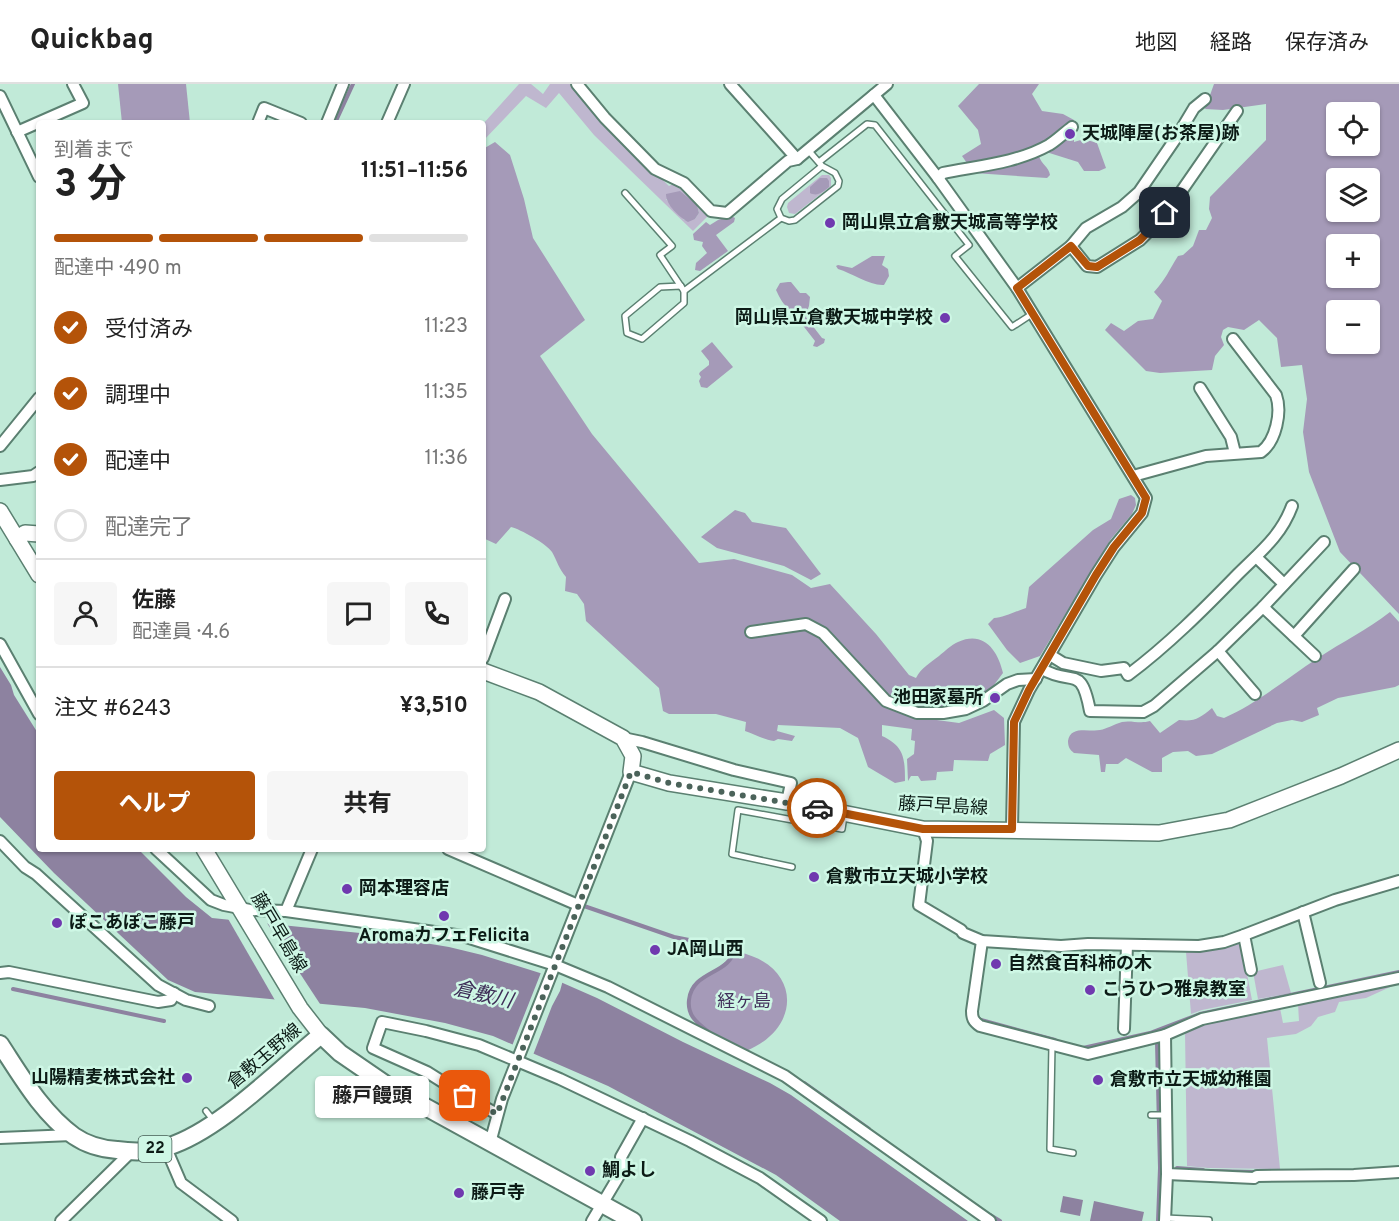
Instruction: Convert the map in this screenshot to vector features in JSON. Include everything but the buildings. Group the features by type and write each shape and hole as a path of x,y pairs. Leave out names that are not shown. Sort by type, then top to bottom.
{"main road":[{"path":"0,511 36,570"},
{"path":"17,539 26,533 36,534"},
{"path":"486,672 539,692 623,738 633,756 634,764 631,772"},
{"name":"藤戸早島線","path":"631,772 669,783 787,802 923,829 1159,833 1229,820 1331,780 1399,750"},
{"name":"藤戸早島線","path":"206,852 300,1008 321,1035"},
{"name":"倉敷玉野線","path":"0,1044 42,1105 72,1134 96,1148 131,1152 166,1148 190,1137 210,1117 321,1035 340,1053 391,1088 633,1221"}],"street":[{"path":"44,120 83,103 73,84"},
{"path":"328,120 343,84"},
{"path":"388,120 404,84"},
{"path":"577,84 605,118 655,169 684,183 711,211 727,213 788,161 797,159 887,84"},
{"path":"730,84 797,159"},
{"path":"874,95 938,178 1017,288 1146,498 1142,513 1114,547 1039,674 1014,722 1012,829"},
{"path":"0,96 36,171"},
{"path":"1017,288 1071,246 1086,228 1122,207 1139,192 1194,108 1205,99"},
{"path":"259,120 264,108 294,120"},
{"path":"1071,246 1088,266 1097,267 1140,240 1176,199 1237,111"},
{"path":"17,132 36,124"},
{"path":"938,178 943,173 1025,155 1049,144 1072,127"},
{"path":"1133,476 1206,456 1256,453 1265,450 1274,433 1279,402 1276,394 1233,339"},
{"path":"1200,388 1231,437 1234,453"},
{"path":"0,446 36,402"},
{"path":"0,480 36,474"},
{"path":"1050,655 1063,663 1101,671 1124,668 1128,675 1192,621 1256,557 1286,522 1292,506"},
{"path":"751,632 806,624 823,633 886,701 917,713 943,714 966,709 983,701 1007,684 1039,674 1069,676 1082,684 1086,689 1090,711 1143,712 1154,706 1218,651 1263,608 1324,542"},
{"path":"1256,557 1284,584"},
{"path":"1294,636 1354,569"},
{"path":"486,650 505,599"},
{"path":"1263,608 1315,656"},
{"path":"0,644 36,709"},
{"path":"1218,651 1255,694"},
{"path":"623,738 642,741 734,770 791,783 787,802"},
{"path":"490,1143 497,1114 518,1058 631,772"},
{"path":"923,829 927,841 919,905 963,933 982,941 1061,946 1199,946 1224,942 1303,912 1399,880"},
{"path":"0,841 158,985 186,1000 209,1006"},
{"path":"159,852 211,900 242,911 286,911 463,936 608,987 785,1076 990,1221"},
{"path":"286,911 311,852"},
{"path":"455,852 578,905"},
{"path":"1303,912 1320,983"},
{"path":"1244,935 1251,970"},
{"path":"982,941 972,1011 975,1023 1088,1054 1165,1035 1202,1019 1399,978"},
{"path":"1124,1029 1127,945"},
{"path":"3,971 158,1002 171,1000 174,993"},
{"path":"497,1114 427,1072 373,1048 382,1022 426,1030 518,1058 760,1178 821,1221"},
{"path":"1165,1035 1158,1115 1167,1174 1165,1219"},
{"path":"591,1221 623,1169 621,1157 643,1118"},
{"path":"0,1138 72,1134"},
{"path":"166,1148 181,1183 232,1221"},
{"path":"61,1221 131,1152"},
{"path":"1167,1174 1254,1178 1257,1176 1399,1172"}],"lane":[{"path":"808,150 821,164 835,172 839,181 838,186 795,220 789,221 781,218 777,209 782,199 821,164 867,124 875,125 969,245 955,256 1012,327 1032,314"},
{"path":"625,194 672,246 660,255 682,289 684,303 642,339 627,333 625,316 660,287 682,289 781,218"},
{"path":"792,867 732,854 738,810 842,829 844,814"},
{"path":"1052,1045 1050,1149 1074,1153"},
{"path":"1165,1219 1209,1220"}],"shaded area":[{"path":"519,84 531,84 543,94 550,84 570,84 589,108 669,186 673,184 683,190 710,214 693,231 594,135 559,93 546,108 526,96 486,138 486,121","holes":["666,199 697,205 699,213 695,219 684,220"]},
{"path":"822,175 829,175 831,186 795,214 789,213 788,203"},
{"path":"1241,943 1252,1000 1191,1014 1186,952 1223,948"},
{"path":"1283,965 1291,993 1258,999 1253,972"},
{"path":"1399,983 1366,998 1339,1002 1335,1012 1318,1017 1311,1026 1296,1034 1267,1038 1280,1169 1187,1166 1185,1032 1191,1027 1215,1019 1280,1008 1283,1023 1299,1021 1298,1004"}],"green space":[{"path":"118,84 186,84 190,120 122,120"},
{"path":"979,84 1039,84 1032,94 1042,111 1063,114 1074,120 1074,142 1084,139 1097,143 1106,168 1099,171 1084,171 1078,162 1043,151 1039,156 1049,172 1050,175 1047,178 974,173 962,156 981,144 978,130 958,106"},
{"path":"1214,84 1399,84 1399,614 1340,552 1309,472 1303,432 1307,399 1302,365 1281,367 1277,338 1259,320 1244,330 1228,327 1223,330 1221,337 1224,345 1215,356 1212,370 1160,373 1146,371 1105,330 1111,323 1124,331 1138,321 1153,319 1162,301 1154,292 1178,256 1183,255 1193,246 1199,230 1206,230 1212,218 1209,209 1210,197 1266,140 1266,104 1223,110 1205,109"},
{"path":"495,142 510,155 533,238 585,320 540,356 592,434 699,563 734,559 792,575 811,588 830,584 876,634 909,675 916,678 920,671 958,642 975,639 988,645 998,657 1003,673 988,692 970,704 924,711 904,705 886,694 827,630 809,619 857,677 886,705 922,718 959,723 994,710 1004,718 1005,745 990,754 988,761 954,760 953,771 937,772 936,780 921,781 918,776 911,776 908,781 907,759 914,754 915,741 911,740 912,729 882,725 882,736 895,744 904,759 905,781 895,783 868,767 858,738 840,728 778,725 777,731 795,736 792,741 778,739 774,741 745,731 746,722 716,714 669,714 663,711 659,688 586,621 584,604 577,594 565,591 566,577 552,552 545,545 511,527 496,544 486,539 486,147"},
{"path":"820,178 827,178 829,187 818,194 810,193 810,187"},
{"path":"680,191 697,205 699,213 695,219 688,222 668,202 666,194"},
{"path":"731,216 735,218 734,222 716,235 728,251 700,271 695,270 696,263 707,253 702,246 703,242 694,240 693,234 706,222 710,225"},
{"path":"872,256 885,256 882,265 888,269 889,276 884,285 867,281 838,269 836,266 852,268"},
{"path":"791,282 800,293 806,293 810,297 805,316 825,339 824,343 817,347 813,346 815,341 801,323 802,320 784,304 776,290 780,283"},
{"path":"712,342 733,367 707,388 701,387 699,374 709,365 709,361 701,351"},
{"path":"1131,495 1135,498 1136,505 1132,514 1111,539 1040,656 1020,663 1007,650 988,624 994,618 1026,608 1029,587 1093,530 1111,519 1119,499"},
{"path":"735,510 745,513 752,522 786,528 821,574 811,580 784,566 717,548 701,537"},
{"path":"1390,612 1399,622 1399,685 1395,687 1338,698 1317,708 1319,715 1302,722 1292,720 1277,723 1212,754 1196,756 1188,751 1173,752 1162,758 1162,772 1152,772 1126,758 1118,764 1106,764 1105,772 1101,772 1099,755 1074,753 1069,747 1069,736 1076,731 1100,730 1122,722 1150,721 1160,733 1179,720 1197,718 1212,708 1217,716 1224,718 1261,698"},
{"name":"経ヶ島","path":"738,952 759,959 774,970 783,983 787,998 785,1013 778,1028 765,1041 746,1051 701,1025 691,1010 690,1001 694,987"}],"water":[{"name":"倉敷川","path":"0,667 36,730 36,852 141,852 186,897 212,918 370,934 449,947 540,973 597,998 791,1095 968,1221 840,1221 776,1175 608,1086 493,1036 445,1023 365,1008 195,992 168,980 54,873 0,817"},
{"path":"1063,1196 1083,1200 1080,1216 1060,1212"},
{"path":"1094,1201 1144,1212 1142,1221 1090,1221"}],"pier":[{"path":"227,917 265,920 322,1007 276,1002"},
{"path":"542,970 563,980 533,1055 512,1046"}],"waterway":[{"path":"336,120 353,84"},
{"path":"584,906 674,937 734,949 726,964 697,983 689,1000 692,1016 711,1034"},
{"path":"1083,1048 1150,1033 1200,1014 1399,972"},
{"path":"13,989 164,1021"},
{"path":"981,1020 1055,1040"},
{"path":"1157,1043 1160,1168 1158,1221"},
{"path":"804,1083 869,1129"},
{"path":"1177,1168 1203,1170"},
{"path":"1211,1171 1257,1172"},
{"path":"990,1215 1000,1221"}],"way so far":[{"path":"465,1096 497,1114 631,772 669,783 817,808"}],"place":[{"name":"天城陣屋(お茶屋)跡","path":"1070,134"},
{"name":"岡山県立倉敷天城高等学校","path":"830,223"},
{"name":"岡山県立倉敷天城中学校","path":"945,318"},
{"name":"池田家墓所","path":"995,698"},
{"name":"倉敷市立天城小学校","path":"814,877"},
{"name":"岡本理容店","path":"347,889"},
{"name":"AromaカフェFelicita","path":"444,916"},
{"name":"ぽこあぽこ藤戸","path":"57,923"},
{"name":"JA岡山西","path":"655,950"},
{"name":"自然食百科柿の木","path":"996,964"},
{"name":"こうひつ雅泉教室","path":"1090,990"},
{"name":"山陽精麦株式会社","path":"187,1078"},
{"name":"倉敷市立天城幼稚園","path":"1098,1080"},
{"name":"藤戸饅頭","path":"465,1096"},
{"name":"鯛よし","path":"590,1171"},
{"name":"藤戸寺","path":"459,1193"}],"route":[{"path":"817,808 923,829 1012,829 1014,722 1029,690 1081,599 1114,547 1142,513 1146,498 1017,288 1071,246 1088,266 1097,267 1140,240 1165,213"}]}
